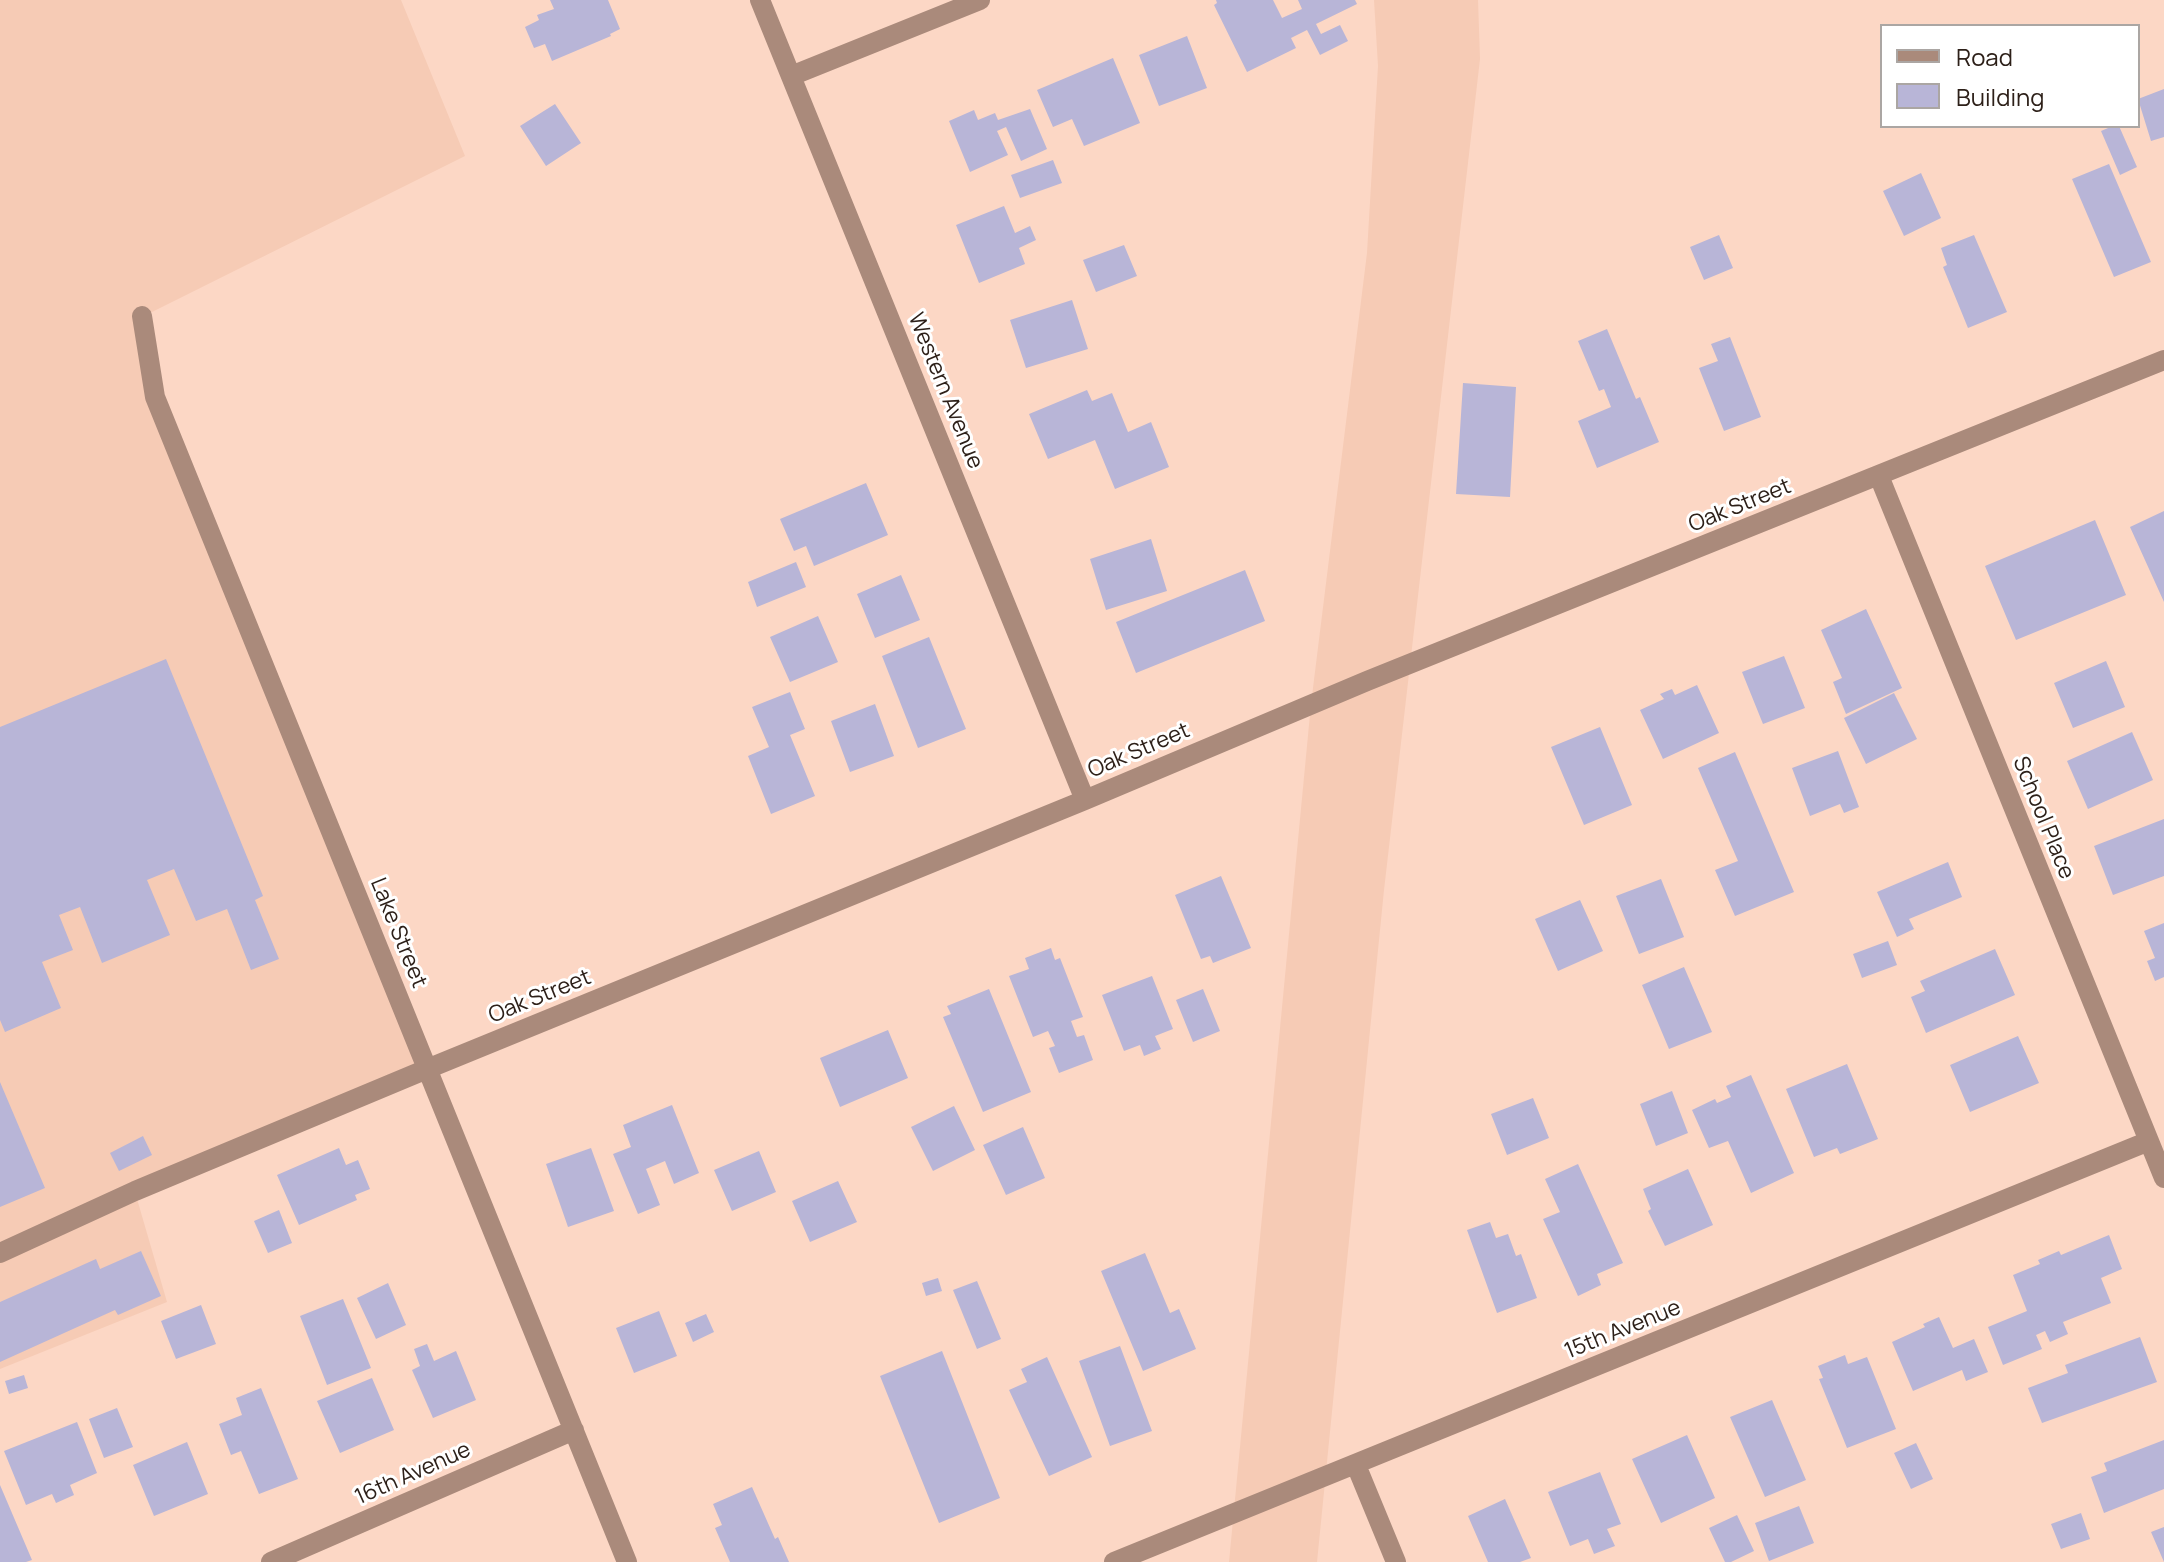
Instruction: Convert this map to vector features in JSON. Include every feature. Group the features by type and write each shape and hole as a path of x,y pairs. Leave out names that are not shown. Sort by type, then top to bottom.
{"street":[{"name":"Western Avenue","path":"760,0 1085,800"},
{"path":"791,76 980,0"},
{"name":"Lake Street","path":"142,316 155,397 627,1562"},
{"name":"Oak Street","path":"0,1253 135,1191 1367,681 2164,360"},
{"name":"School Place","path":"1879,476 2164,1178"},
{"name":"15th Avenue","path":"1114,1562 2149,1141"},
{"name":"16th Avenue","path":"271,1562 574,1430"},
{"path":"1356,1465 1396,1562"}],"shaded area":[{"path":"0,0 401,0 465,156 142,317 155,397 427,1069 135,1192 167,1302 0,1369"},
{"path":"1374,0 1478,0 1480,59 1384,890 1317,1562 1229,1562 1311,704 1367,253 1378,66"}],"building":[{"path":"550,0 608,0 620,29 611,36 552,61 545,44 534,48 525,27 539,20 537,15 554,9"},
{"path":"1216,0 1273,0 1282,18 1302,9 1298,0 1355,0 1357,4 1316,24 1321,34 1340,25 1348,41 1320,55 1307,30 1291,38 1296,48 1247,72 1214,5"},
{"path":"1187,36 1207,88 1159,106 1139,55"},
{"path":"1113,58 1140,123 1084,146 1072,119 1053,127 1037,90"},
{"path":"2164,89 2164,137 2151,141 2140,98"},
{"path":"555,104 581,143 546,166 520,126"},
{"path":"1030,109 1047,149 1021,161 1006,127 997,131 1008,155 970,172 949,121 974,110 978,120 995,113 998,120"},
{"path":"2120,128 2137,167 2120,175 2101,131"},
{"path":"1053,160 1062,183 1020,198 1011,175"},
{"path":"2109,164 2151,262 2114,277 2072,179"},
{"path":"1921,173 1941,218 1904,236 1883,191"},
{"path":"1004,206 1015,233 1030,226 1036,240 1019,248 1025,264 979,283 956,225"},
{"path":"1719,235 1733,268 1704,280 1690,247"},
{"path":"1974,235 2007,312 1968,328 1943,267 1947,265 1941,248"},
{"path":"1124,245 1137,276 1096,292 1083,260"},
{"path":"1072,300 1088,349 1026,368 1010,320"},
{"path":"1607,329 1636,399 1640,397 1659,442 1597,468 1578,421 1611,407 1604,389 1599,391 1578,341"},
{"path":"1730,337 1761,417 1724,431 1699,368 1718,361 1711,344"},
{"path":"1463,383 1516,387 1510,497 1456,494"},
{"path":"1087,390 1092,401 1112,393 1128,432 1151,422 1169,467 1115,489 1095,440 1048,459 1029,414"},
{"path":"866,483 888,535 814,566 806,546 794,551 780,519"},
{"path":"2164,511 2164,602 2130,527"},
{"path":"2095,520 2126,595 2016,640 1985,566"},
{"path":"1151,539 1167,591 1106,610 1090,559"},
{"path":"796,562 806,587 757,607 748,582"},
{"path":"1245,570 1265,621 1136,673 1116,622"},
{"path":"901,575 920,620 875,638 857,594"},
{"path":"1866,609 1902,688 1846,714 1833,682 1842,678 1821,630"},
{"path":"818,616 838,662 790,682 770,637"},
{"path":"929,637 966,729 918,748 882,656"},
{"path":"1784,656 1805,708 1763,724 1742,672"},
{"path":"166,659 263,896 255,900 279,959 251,970 227,909 196,921 174,869 147,880 170,935 102,963 80,907 59,915 73,950 42,962 61,1008 5,1032 0,1020 0,727"},
{"path":"2106,661 2125,707 2073,728 2054,683"},
{"path":"1697,685 1719,733 1663,759 1640,710 1664,699 1660,694 1672,689 1675,695"},
{"path":"790,692 805,729 790,735 815,796 771,814 748,756 769,747 752,707"},
{"path":"1894,693 1917,739 1866,764 1844,718"},
{"path":"875,704 894,756 850,772 831,721"},
{"path":"1600,727 1632,805 1584,825 1551,747"},
{"path":"2132,732 2153,780 2088,809 2067,761"},
{"path":"1838,751 1859,807 1844,813 1840,804 1810,816 1792,768"},
{"path":"1735,752 1794,892 1735,916 1715,870 1738,861 1698,768"},
{"path":"2164,819 2164,876 2113,895 2094,846"},
{"path":"1948,862 1962,897 1909,919 1914,929 1897,937 1877,892"},
{"path":"1221,876 1251,948 1213,963 1210,956 1201,959 1175,895"},
{"path":"1661,879 1684,937 1639,954 1616,896"},
{"path":"1580,900 1603,951 1558,971 1535,919"},
{"path":"2164,923 2164,977 2155,981 2147,961 2155,958 2144,931"},
{"path":"1888,941 1897,965 1862,978 1853,954"},
{"path":"1051,948 1055,960 1060,958 1083,1017 1071,1021 1077,1037 1084,1035 1093,1060 1059,1073 1049,1048 1055,1046 1048,1031 1033,1037 1009,976 1029,969 1025,958"},
{"path":"1995,949 2015,995 1926,1033 1911,997 1925,991 1920,981"},
{"path":"1684,967 1712,1032 1669,1049 1642,985"},
{"path":"1152,976 1173,1029 1155,1036 1161,1049 1144,1056 1140,1045 1124,1051 1102,995"},
{"path":"989,989 1031,1092 983,1112 943,1017 951,1014 947,1006"},
{"path":"1203,989 1220,1031 1193,1042 1176,1000"},
{"path":"888,1030 908,1078 840,1107 820,1058"},
{"path":"2018,1036 2039,1083 1970,1112 1950,1065"},
{"path":"1847,1064 1878,1139 1840,1154 1837,1148 1814,1157 1786,1089"},
{"path":"1751,1075 1794,1173 1751,1193 1728,1141 1709,1148 1692,1110 1715,1099 1717,1103 1731,1097 1726,1086"},
{"path":"0,1082 45,1188 0,1207"},
{"path":"1672,1091 1688,1133 1656,1146 1640,1104"},
{"path":"1533,1098 1549,1138 1507,1155 1491,1114"},
{"path":"672,1105 699,1173 674,1184 665,1161 646,1169 660,1205 638,1214 613,1154 631,1147 623,1125"},
{"path":"954,1106 975,1150 933,1171 911,1127"},
{"path":"1023,1127 1045,1178 1006,1195 983,1145"},
{"path":"143,1136 152,1155 119,1171 110,1153"},
{"path":"339,1148 346,1165 358,1160 370,1189 355,1195 357,1200 299,1225 277,1175"},
{"path":"591,1148 614,1211 568,1227 546,1164"},
{"path":"759,1151 776,1192 732,1211 714,1170"},
{"path":"1578,1164 1623,1263 1597,1274 1601,1285 1578,1296 1543,1219 1560,1212 1545,1179"},
{"path":"1688,1169 1713,1225 1665,1246 1648,1211 1651,1209 1643,1189"},
{"path":"838,1181 857,1222 810,1242 792,1201"},
{"path":"279,1210 292,1243 268,1253 254,1221"},
{"path":"1490,1222 1496,1238 1508,1234 1516,1256 1521,1254 1537,1298 1497,1313 1467,1230"},
{"path":"2109,1235 2122,1269 2101,1278 2111,1303 2063,1322 2068,1334 2050,1342 2045,1331 2036,1335 2042,1349 2003,1365 1988,1327 2027,1311 2013,1275 2040,1264 2038,1260 2059,1251 2061,1255"},
{"path":"141,1251 161,1296 118,1315 115,1310 0,1362 0,1302 96,1259 100,1269"},
{"path":"1145,1253 1170,1313 1179,1309 1196,1349 1143,1371 1101,1271"},
{"path":"938,1278 942,1291 926,1296 922,1283"},
{"path":"977,1281 1001,1339 977,1349 953,1290"},
{"path":"388,1283 406,1325 376,1339 357,1298"},
{"path":"343,1299 371,1368 327,1385 300,1316"},
{"path":"201,1305 216,1344 176,1359 161,1321"},
{"path":"659,1311 677,1356 634,1373 616,1328"},
{"path":"706,1314 714,1332 693,1342 685,1323"},
{"path":"1939,1317 1953,1348 1974,1339 1988,1372 1966,1381 1962,1370 1913,1391 1892,1342"},
{"path":"2140,1337 2157,1382 2042,1423 2028,1388 2068,1373 2065,1365"},
{"path":"427,1344 434,1361 456,1351 476,1400 433,1418 412,1370 420,1366 414,1349"},
{"path":"1120,1346 1152,1431 1110,1446 1079,1361"},
{"path":"942,1351 1000,1498 939,1523 880,1376"},
{"path":"1845,1355 1848,1364 1867,1357 1896,1429 1847,1448 1819,1379 1823,1378 1818,1366"},
{"path":"1047,1357 1092,1457 1049,1476 1009,1390 1027,1382 1021,1369"},
{"path":"24,1375 28,1388 9,1394 5,1381"},
{"path":"372,1378 394,1430 340,1453 317,1401"},
{"path":"261,1388 298,1479 259,1494 241,1451 231,1455 219,1424 242,1415 236,1398"},
{"path":"1772,1400 1806,1480 1765,1497 1730,1417"},
{"path":"117,1408 133,1447 104,1458 89,1419"},
{"path":"77,1422 97,1473 70,1485 74,1495 56,1503 52,1494 26,1505 4,1451"},
{"path":"1687,1435 1715,1498 1661,1523 1632,1459"},
{"path":"2164,1440 2164,1489 2104,1513 2091,1477 2107,1471 2104,1463"},
{"path":"187,1442 208,1494 154,1516 133,1465"},
{"path":"1916,1443 1933,1479 1911,1489 1894,1453"},
{"path":"1600,1472 1621,1524 1607,1529 1615,1546 1594,1554 1588,1539 1570,1546 1548,1492"},
{"path":"0,1485 32,1560 0,1562"},
{"path":"752,1487 789,1562 730,1562 715,1528 722,1525 713,1504"},
{"path":"1505,1499 1531,1558 1520,1562 1488,1562 1468,1516"},
{"path":"1799,1506 1814,1543 1769,1561 1755,1523"},
{"path":"2081,1513 2090,1539 2061,1549 2051,1524"},
{"path":"1737,1515 1754,1551 1725,1562 1709,1528"},
{"path":"2164,1527 2164,1562 2151,1532"}]}
